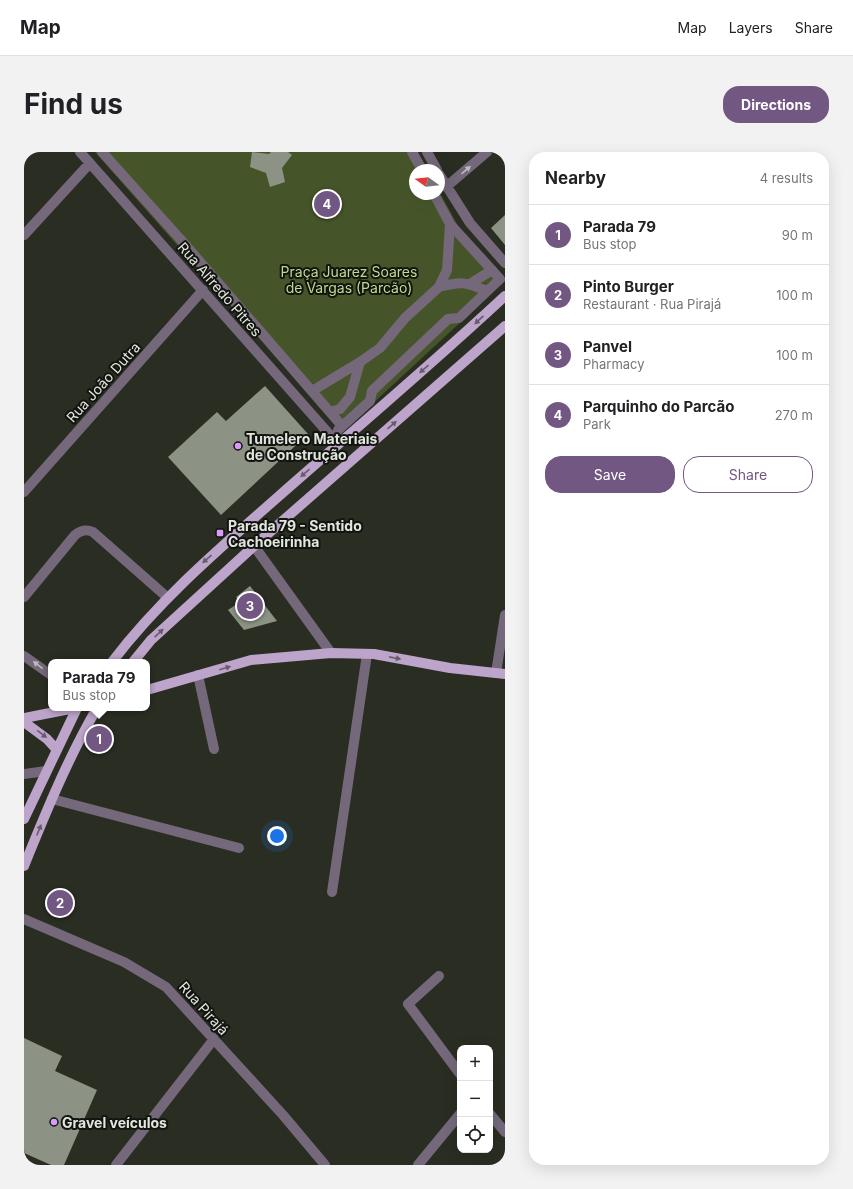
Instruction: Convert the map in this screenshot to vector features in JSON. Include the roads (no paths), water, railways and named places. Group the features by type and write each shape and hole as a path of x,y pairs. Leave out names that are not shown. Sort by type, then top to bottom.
{"main road":[{"path":"114,659 135,632 202,564 454,344 505,296"},
{"path":"135,659 151,640 254,546 505,326"},
{"path":"150,689 251,660 331,653 367,654 450,668 500,674"},
{"path":"24,718 60,711"},
{"path":"24,820 75,711"},
{"path":"24,866 52,799 85,729 95,711"},
{"path":"24,722 47,739 56,750"}],"street":[{"name":"Rua Alfredo Pitres","path":"80,152 338,444"},
{"path":"102,152 182,241 342,426"},
{"path":"412,152 419,164"},
{"path":"428,152 434,164"},
{"path":"487,152 446,187 470,223 505,263"},
{"path":"24,235 90,163"},
{"path":"331,435 370,401 372,391 448,319 460,318 503,277 492,270 450,224 437,200"},
{"path":"312,391 380,348 405,318 439,287 447,270 450,224"},
{"path":"447,270 459,282"},
{"path":"470,284 492,270"},
{"path":"439,287 459,282 470,284 487,291"},
{"name":"Rua João Dutra","path":"24,492 203,290"},
{"path":"330,412 340,409 350,397 360,362"},
{"path":"24,597 74,535 80,531 88,530 93,532 168,598"},
{"path":"254,546 331,653"},
{"path":"500,674 505,616"},
{"path":"332,892 367,654"},
{"path":"24,656 48,673"},
{"path":"198,675 214,749"},
{"path":"24,774 46,771"},
{"path":"52,799 240,848"},
{"name":"Rua Pirajá","path":"24,919 124,962 166,987 283,1115 325,1165"},
{"path":"439,976 408,1004 457,1070"},
{"path":"116,1165 214,1039"},
{"path":"418,1165 458,1117"},
{"path":"492,1117 505,1132"}],"place":[{"name":"Parquinho do Parcão","path":"327,204"},
{"name":"Tumelero Materiais de Construção","path":"238,446"},
{"name":"Parada 79 - Sentido Cachoeirinha","path":"220,533"},
{"name":"Panvel","path":"250,606"},
{"name":"Parada 79","path":"99,739"},
{"name":"Pinto Burger","path":"60,903"},
{"name":"Gravel veículos","path":"54,1122"}],"park label":[{"name":"Praça Juarez Soares de Vargas (Parcão)","path":"349,280"}]}
